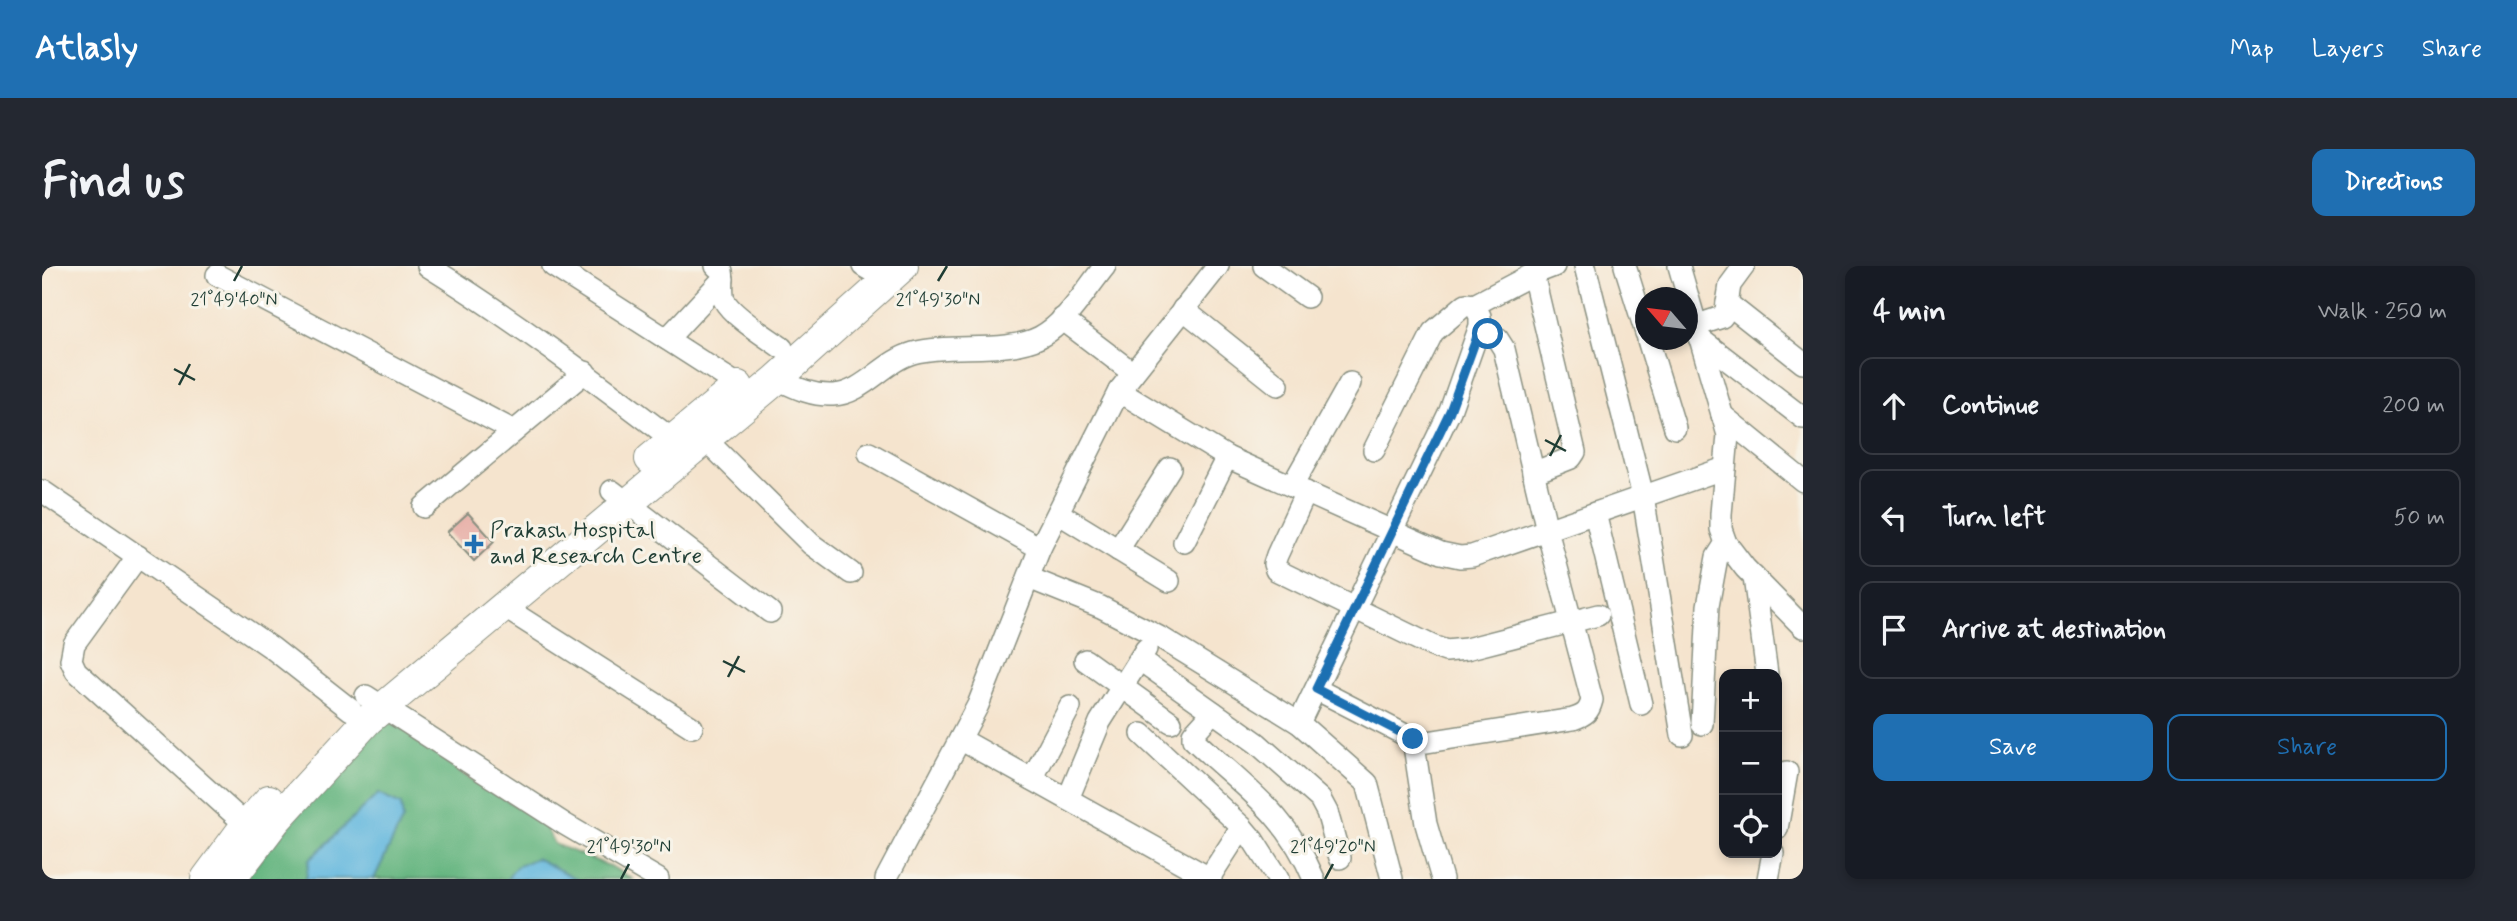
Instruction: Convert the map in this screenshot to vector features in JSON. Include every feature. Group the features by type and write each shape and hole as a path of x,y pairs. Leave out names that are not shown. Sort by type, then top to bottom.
{"highway":[{"path":"757,387 782,348 881,270"},
{"path":"366,705 503,607 690,435 757,387 881,270"},
{"path":"206,879 254,832 366,705 620,498"},
{"path":"231,879 254,832"}],"street":[{"path":"231,266 217,275 514,431"},
{"path":"428,266 484,300 585,372 690,435 811,544 852,573"},
{"path":"553,266 667,339 757,387 837,396 861,384 895,359 915,352 1017,343 1038,338 1062,319 1105,266"},
{"path":"886,879 978,705 1040,548 1119,391 1218,266"},
{"path":"1264,266 1307,298"},
{"path":"1374,450 1433,332 1466,304 1474,306 1533,274 1554,266"},
{"path":"1585,266 1643,496 1682,735"},
{"path":"1625,266 1635,298"},
{"path":"1679,266 1685,287"},
{"path":"1698,331 1722,317 1730,285 1742,268"},
{"path":"667,339 720,273"},
{"path":"720,273 725,302 782,348"},
{"path":"1533,274 1576,452 1571,458 1533,473"},
{"path":"1727,303 1803,363"},
{"path":"1299,723 1450,411 1479,331 1481,320 1474,306"},
{"path":"1183,309 1278,385"},
{"path":"1062,319 1133,373"},
{"path":"1316,689 1413,739 1427,742 1573,719 1584,715 1592,700 1546,530 1504,349 1497,338 1479,331"},
{"path":"1698,333 1803,418"},
{"path":"1698,335 1728,435 1721,514 1721,529 1726,543 1754,577 1803,627"},
{"path":"1651,350 1675,428"},
{"path":"424,507 585,372"},
{"path":"1350,383 1299,489 1277,555 1276,570 1446,651 1466,649 1598,615"},
{"path":"1119,391 1227,457 1441,553 1460,557 1472,556 1725,468"},
{"path":"1722,415 1803,481"},
{"path":"869,453 1040,548"},
{"path":"1184,542 1227,457"},
{"path":"1118,550 1170,468"},
{"path":"42,491 272,649 658,879"},
{"path":"620,498 770,612"},
{"path":"1058,513 1169,581"},
{"path":"1595,513 1641,704"},
{"path":"1702,724 1708,606 1717,557 1726,543"},
{"path":"138,556 75,644 71,660 76,671 254,832"},
{"path":"1754,577 1766,669"},
{"path":"1029,578 1101,607 1155,635 1299,723 1367,783 1392,879"},
{"path":"503,607 692,727"},
{"path":"1068,799 1100,722 1155,635"},
{"path":"1085,660 1171,722"},
{"path":"1140,660 1257,743 1320,799 1327,812 1340,858"},
{"path":"1032,779 1070,707"},
{"path":"1213,712 1197,730 1193,739 1276,815 1303,852 1314,879"},
{"path":"1142,734 1242,827 1278,879"},
{"path":"960,739 1068,799 1176,871 1210,879 1242,827"},
{"path":"1413,739 1426,824 1442,879"},
{"path":"1782,800 1787,772"},
{"path":"1768,879 1772,858"}],"green space":[{"path":"380,718 409,731 459,772 543,822 554,844 612,867 632,879 243,879"}],"water":[{"path":"378,794 401,805 403,819 374,879 306,879 309,860"},
{"path":"536,858 577,879 507,879 516,867"}],"building":[{"path":"468,513 494,542 474,561 447,532"}],"place":[{"name":"Prakash Hospital and Research Centre","path":"474,544"}],"route":[{"path":"1413,739 1316,689 1450,411 1479,331 1488,334"}]}
